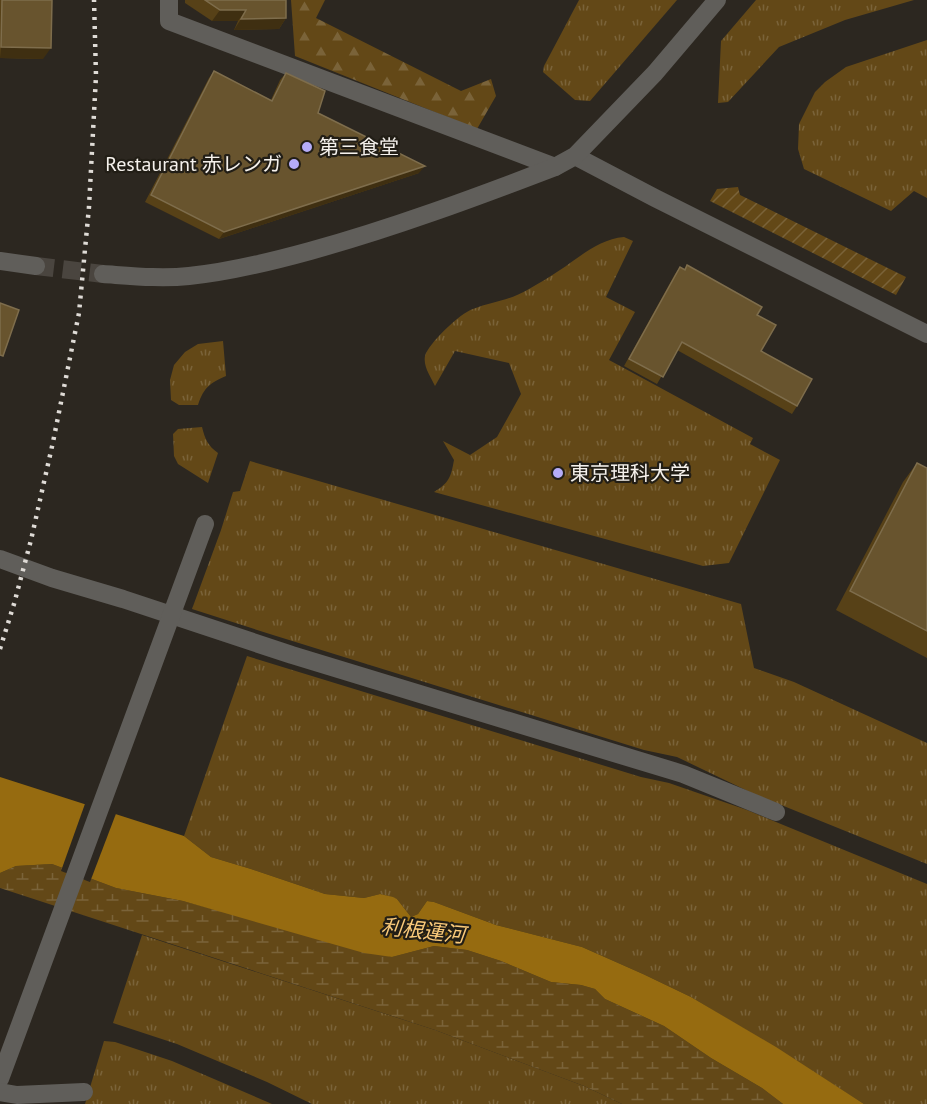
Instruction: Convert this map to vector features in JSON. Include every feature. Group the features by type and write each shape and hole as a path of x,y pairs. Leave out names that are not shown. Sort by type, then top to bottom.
{"street":[{"path":"169,0 169,21 555,167"},
{"path":"103,274 188,277 256,266 411,221 555,167 575,156 655,72 717,0"},
{"path":"575,156 927,334"},
{"path":"0,261 36,266"},
{"path":"0,1079 206,524"},
{"path":"0,559 52,578 292,655 683,774 776,812"},
{"path":"0,1092 17,1095 84,1092"}],"green space":[{"path":"291,0 325,0 316,18 461,91 491,79 496,96 477,129 295,56"},
{"path":"579,0 677,0 590,101 575,100 543,72"},
{"path":"756,0 914,0 845,20 779,47 728,102 718,103 721,41"},
{"path":"927,40 927,198 914,191 891,211 804,169 798,149 799,124 815,92 846,67"},
{"path":"738,187 740,195 906,277 896,295 710,201 717,189"},
{"path":"624,237 633,241 606,297 635,312 609,360 753,438 750,444 780,460 729,563 703,566 434,492 448,479 454,460 443,441 470,455 497,437 521,394 509,363 455,351 435,386 426,368 425,360 432,344 453,322 467,312 522,293 598,245"},
{"path":"223,341 226,376 208,386 198,405 179,405 171,400 170,380 174,365 185,352 198,344"},
{"path":"202,427 207,442 218,453 208,483 178,464 174,456 173,434 178,429"},
{"path":"250,461 741,604 754,668 794,682 927,743 927,864 754,794 677,757 644,750 192,609 233,492 240,491"},
{"path":"247,656 641,777 669,783 747,810 927,884 927,1104 864,1104 691,997 582,947 496,925 434,902 427,901 418,914 411,917 397,899 380,894 364,898 325,894 211,857 184,836"},
{"path":"52,864 116,888 183,901 392,957 434,946 467,950 501,961 551,982 595,989 605,999 664,1026 711,1058 762,1088 783,1104 622,1104 584,1086 435,1030 0,888 0,873 16,866"},
{"path":"142,935 435,1030 584,1086 622,1104 312,1104 267,1082 177,1044 113,1023"},
{"path":"104,1041 115,1042 172,1061 272,1104 85,1104"}],"water":[{"name":"利根運河","path":"0,777 184,836 211,857 325,894 364,898 380,894 393,897 411,917 418,914 427,901 434,902 496,925 582,947 691,997 776,1047 864,1104 783,1104 762,1088 711,1058 664,1026 605,999 595,989 551,982 501,961 467,950 434,946 392,957 364,953 183,901 116,888 52,864 16,866 0,873"}],"pier":[{"path":"86,801 117,811 90,882 61,871"}],"building":[{"path":"2,0 52,0 51,48 1,47"},
{"path":"205,0 286,0 286,18 241,19 246,10 220,10"},
{"path":"214,71 272,101 286,73 325,91 318,113 425,166 224,232 151,195"},
{"path":"687,265 762,307 757,315 776,325 761,351 812,379 797,406 682,342 663,377 629,359 680,267 685,270"},
{"path":"0,303 19,310 3,356 0,355"},
{"path":"917,463 927,468 927,631 850,591"}],"tunnel":[{"path":"36,266 103,274"}],"railway":[{"path":"0,649 31,540 79,313 89,207 96,76 94,0"}],"place":[{"name":"第三食堂","path":"307,147"},
{"name":"Restaurant 赤レンガ","path":"294,164"},
{"name":"東京理科大学","path":"558,473"}]}
